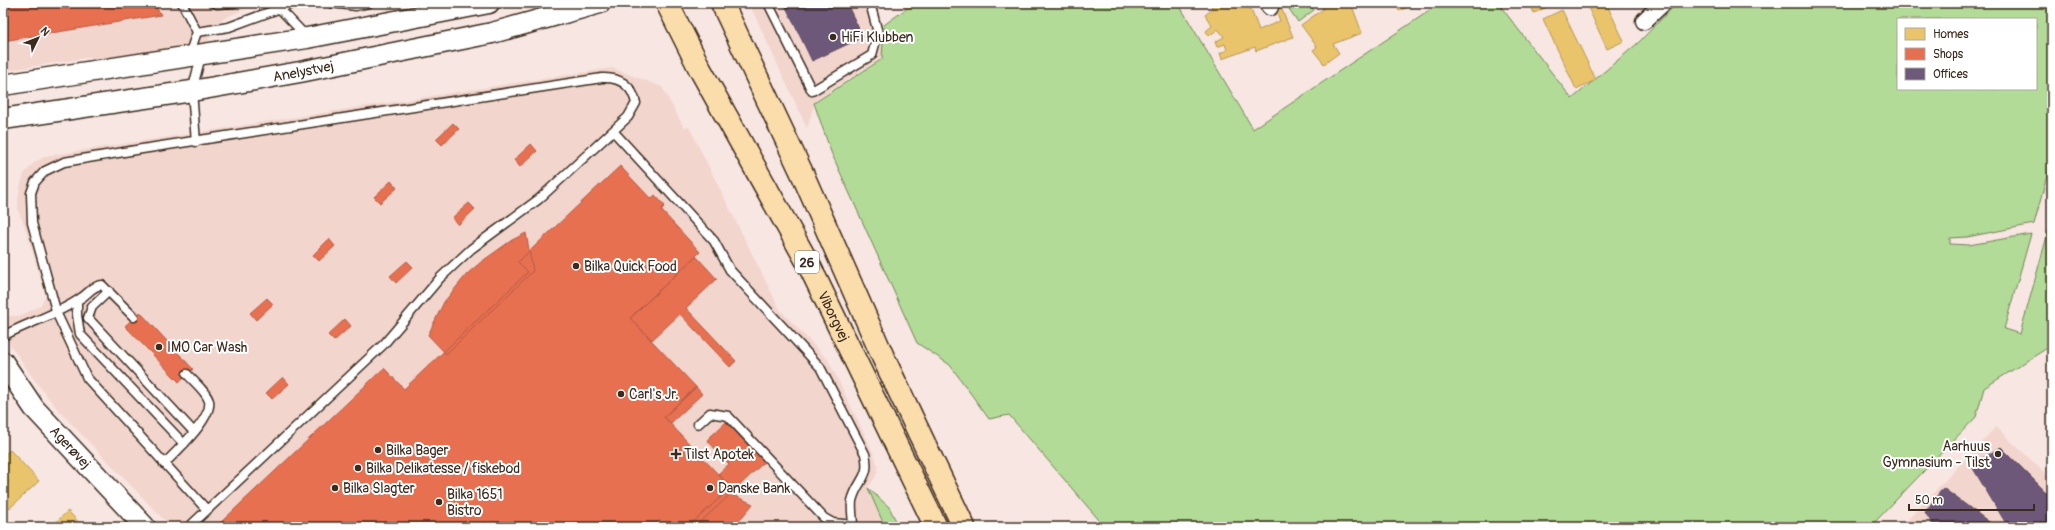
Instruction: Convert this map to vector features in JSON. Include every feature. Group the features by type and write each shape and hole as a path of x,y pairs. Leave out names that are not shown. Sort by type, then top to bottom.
{"main road":[{"name":"Viborgvej","path":"667,3 717,101 808,263 936,527"},
{"name":"Viborgvej","path":"722,3 802,173 883,357 964,527"}],"street":[{"path":"3,85 307,38 489,3"},
{"name":"Anelystvej","path":"3,119 192,91 300,72 492,33 600,3"},
{"path":"1644,21 1663,3"},
{"name":"Agerøvej","path":"3,362 34,408 145,527"}],"lane":[{"path":"182,3 197,32 192,91 196,142"},
{"path":"214,3 234,3"},
{"path":"197,32 229,27 278,6 294,3"},
{"path":"330,3 356,6 369,3"},
{"path":"768,3 812,91 872,55 878,33 870,3"},
{"path":"278,6 307,38"},
{"path":"189,527 384,344 450,268 471,249 539,199 628,117 636,103 630,89 624,83 609,77 64,162 45,171 35,182 31,193 32,223 57,314 86,378 207,510"},
{"path":"613,131 714,241 730,270 820,367 865,454 868,464 867,470 852,502 853,526 833,523 824,518 728,416 710,413 698,424"},
{"path":"3,336 57,314 77,301 95,286 102,285 134,318"},
{"path":"109,291 92,307 88,318 193,431"},
{"path":"77,301 77,315 80,334 184,444"},
{"path":"164,464 184,444 208,414 210,408 209,399 187,374"}],"shaded area":[{"path":"3,3 257,3 221,20 203,48 147,56 85,58 3,71"},
{"path":"749,3 877,3 888,53 815,101 807,128"},
{"path":"612,68 662,87 684,128 689,127 780,310 828,360 872,450 878,466 876,476 868,488 885,527 171,527 60,412 36,382 11,346 3,322 3,312 10,316 20,316 40,306 46,296 24,224 18,210 20,187 24,174 35,162 44,157"},
{"name":"Aarhuus Gymnasium - Tilst","path":"1996,427 2052,480 2052,527 1901,527"}],"green space":[{"path":"922,3 1178,3 1253,129 1441,3 1498,3 1572,99 1638,43 1677,3 2052,3 2052,165 2050,165 2034,224 1967,237 1950,238 1950,244 1969,245 2031,234 2004,329 2020,334 2052,218 2052,345 1984,388 1976,417 1870,527 1105,527 1009,415 989,419 950,365 917,343 831,152 814,103 882,59 884,25 906,9"},
{"path":"1285,3 1309,3 1314,10 1298,22"},
{"path":"868,488 889,507 899,527 885,527"}],"building: Homes":[{"path":"904,3 922,3 906,9"},
{"path":"1218,3 1219,5 1222,3 1246,3 1252,12 1259,30 1280,21 1275,7 1280,5 1293,37 1256,51 1255,47 1222,59 1220,53 1227,50 1225,44 1217,47 1215,42 1224,37 1218,29 1209,36 1206,31 1212,26 1205,15 1213,9 1210,4"},
{"path":"1330,3 1351,3 1362,33 1333,44 1339,53 1324,64 1313,50 1317,47 1301,25 1323,9 1322,7"},
{"path":"1396,3 1409,3 1410,6 1399,11"},
{"path":"1530,3 1554,3 1554,4 1534,13"},
{"path":"1586,3 1606,3 1624,41 1607,49"},
{"path":"1562,10 1596,80 1576,89 1543,19"},
{"path":"10,450 39,481 10,508 3,500 3,487 9,482 3,475 3,456"},
{"path":"68,511 83,527 51,527"}],"building: Shops":[{"path":"3,3 154,3 161,15 3,41"},
{"path":"453,123 459,129 442,145 436,139"},
{"path":"531,144 537,151 520,167 514,160"},
{"path":"620,166 651,199 655,195 665,206 661,210 700,252 630,318 696,387 664,417 734,491 695,527 667,527 660,520 653,527 220,527 218,525 384,368 404,389 528,272 518,262"},
{"path":"391,181 397,188 380,203 374,197"},
{"path":"469,203 475,209 458,225 452,218"},
{"path":"526,233 533,271 446,354 428,335 444,302 467,274 481,262 512,240"},
{"path":"329,239 335,246 319,261 313,255"},
{"path":"696,256 717,279 686,308 736,361 730,367 680,314 652,340 630,318"},
{"path":"407,261 413,267 396,283 390,276"},
{"path":"267,298 273,304 256,320 250,313"},
{"name":"IMO Car Wash","path":"140,312 193,369 179,382 125,326"},
{"path":"345,319 351,326 334,341 328,335"},
{"path":"283,377 289,384 272,399 266,393"},
{"path":"696,387 702,394 671,423 664,417"},
{"path":"726,422 764,462 734,491 718,474 729,464 707,440"},
{"path":"726,492 753,504 733,527 688,527"}],"building: Offices":[{"path":"784,3 855,3 848,6 863,37 812,61"},
{"path":"2001,447 2052,498 2052,520 2045,527 2008,527 1971,465"},
{"path":"1943,488 1996,527 1934,527 1925,512"}],"place":[{"name":"HiFi Klubben","path":"833,37"},
{"name":"Bilka Quick Food","path":"576,266"},
{"name":"IMO Car Wash","path":"159,347"},
{"name":"Carl's Jr.","path":"621,394"},
{"name":"Bilka Bager","path":"378,450"},
{"name":"Tilst Apotek","path":"676,454"},
{"name":"Aarhuus Gymnasium - Tilst","path":"1998,454"},
{"name":"Bilka Delikatesse / fiskebod","path":"358,468"},
{"name":"Bilka Slagter","path":"335,488"},
{"name":"Danske Bank","path":"710,488"},
{"name":"Bilka 1651 Bistro","path":"439,502"}]}
